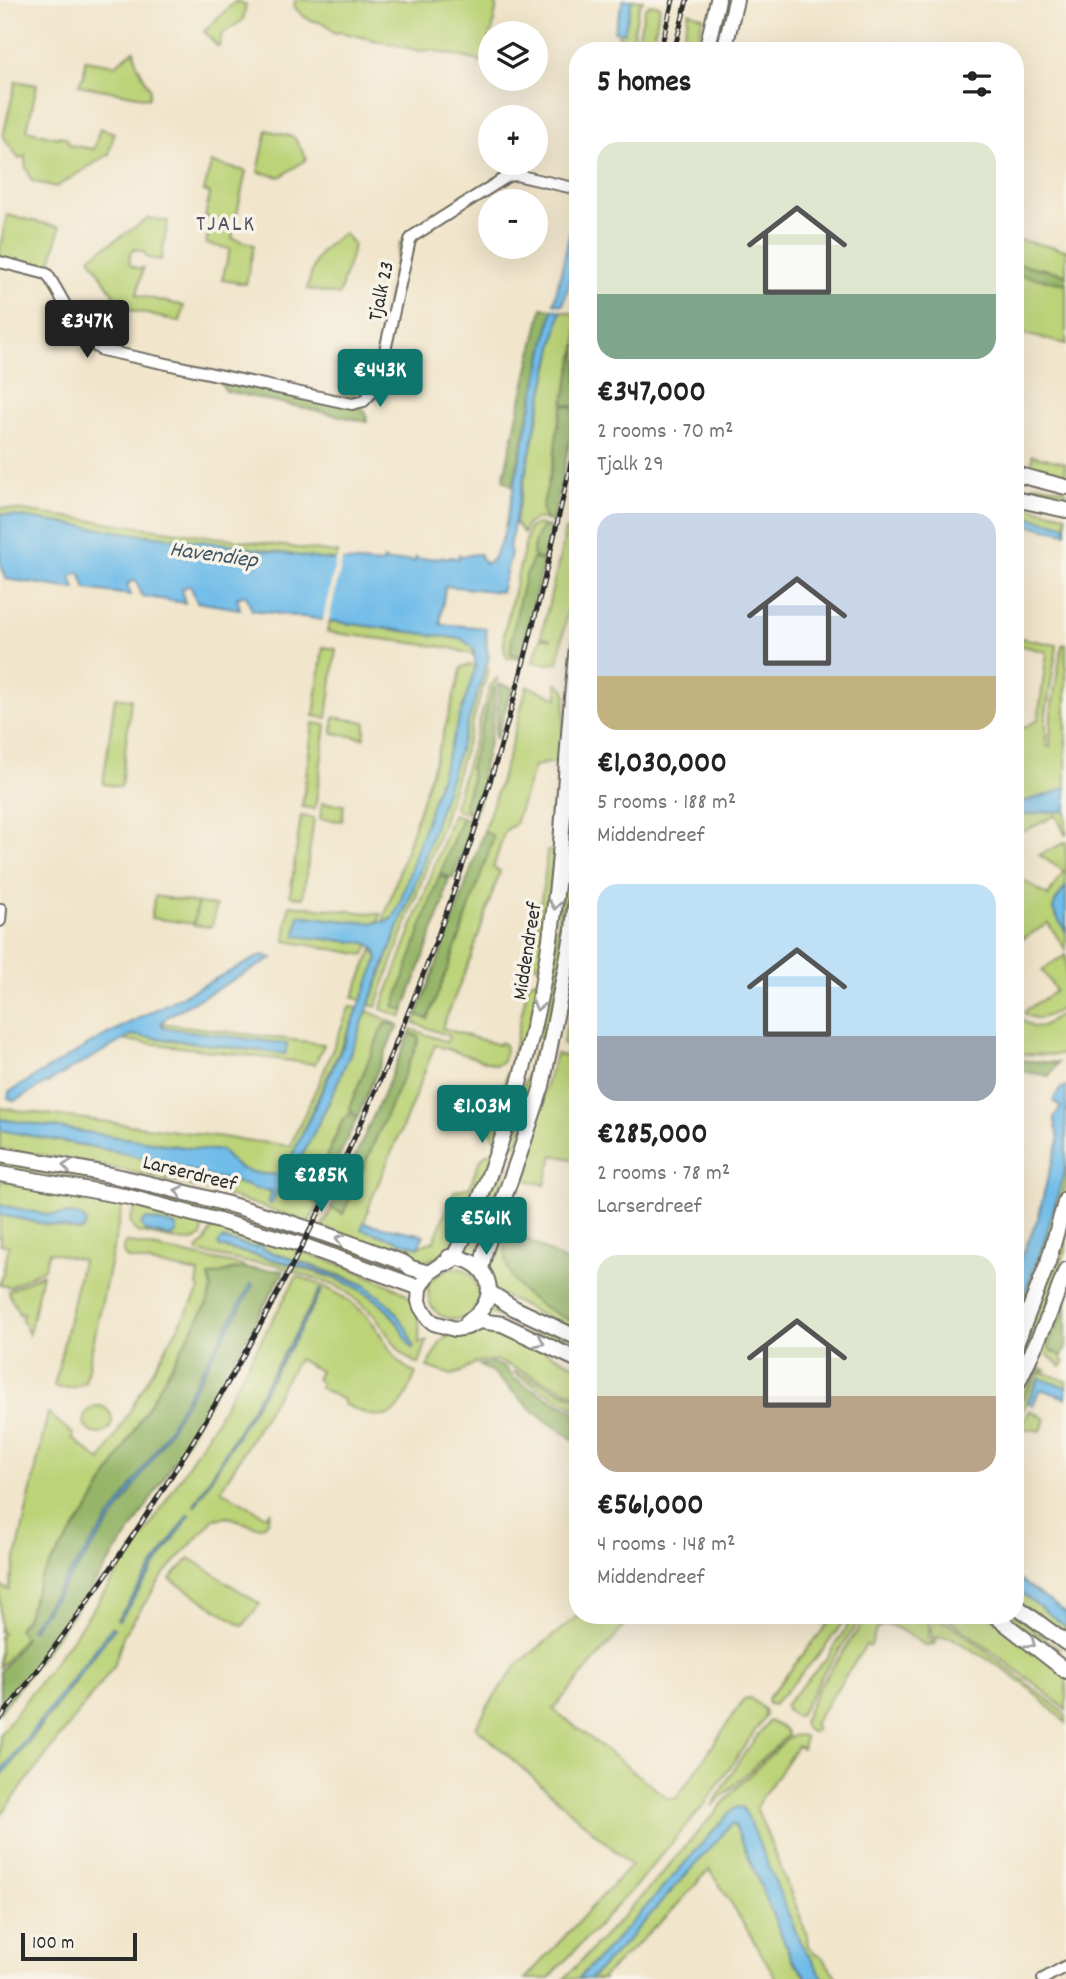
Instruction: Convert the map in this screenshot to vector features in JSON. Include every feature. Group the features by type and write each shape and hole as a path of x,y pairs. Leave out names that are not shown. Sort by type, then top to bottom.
{"main road":[{"path":"708,42 718,0"},
{"path":"726,42 736,0"},
{"path":"1024,476 1066,487"},
{"path":"1024,501 1066,510"},
{"name":"Middendreef","path":"453,1260 473,1217 500,1146 518,1088 539,1003 558,879 569,747"},
{"name":"Middendreef","path":"481,1269 542,1086 569,954"},
{"name":"Larserdreef","path":"0,1155 122,1177 269,1214 404,1263 429,1269"},
{"name":"Larserdreef","path":"0,1174 129,1197 201,1216 299,1244 420,1291"},
{"path":"1024,1324 1048,1262 1066,1199"},
{"path":"442,1259 453,1260 469,1261 481,1269 487,1280 489,1295 479,1317 462,1329 434,1323 421,1307 420,1291 429,1269 442,1259"},
{"path":"453,1260 476,1272 489,1295 569,1334"},
{"path":"1024,1370 1066,1270"},
{"path":"479,1317 502,1324 569,1356"},
{"path":"1024,1612 1066,1643"},
{"path":"1006,1624 1066,1671"}],"street":[{"name":"Tjalk 23","path":"0,262 47,274 94,346 352,404 364,401 377,387 413,236 509,176 516,175 569,187"},
{"path":"0,909 0,921"},
{"path":"1043,1979 1066,1966"}],"green space":[{"path":"295,0 495,0 497,4 494,21 478,21 478,61 432,50 421,51 340,32 334,33 325,24 304,17 294,7"},
{"path":"632,0 643,0 639,6 632,41 618,37 619,32 624,33"},
{"path":"236,1 246,5 243,20 222,34 217,46 204,31"},
{"path":"650,4 660,6 653,42 637,42 645,8"},
{"path":"689,12 703,17 697,42 682,42"},
{"path":"134,50 137,64 150,89 149,98 78,85 84,75 85,60 115,65"},
{"path":"16,81 37,85 27,130 58,138 59,136 66,138 70,145 94,149 100,128 114,133 109,154 56,187 32,181 25,165 25,156 19,159 3,136"},
{"path":"267,130 294,137 307,159 280,177 258,172"},
{"path":"211,163 246,171 232,238 254,245 246,284 222,280 230,249 206,244 212,219 205,217 210,193 204,191"},
{"path":"7,215 60,227 49,271 0,261 0,247"},
{"path":"149,218 168,221 161,260 148,258 143,251 135,249 130,255 131,266 143,268 137,295 184,306 180,322 122,308 90,257"},
{"path":"344,233 354,245 339,295 307,289 318,256"},
{"path":"1024,241 1066,250 1066,274 1024,265"},
{"path":"400,242 404,243 373,380 359,393 339,395 374,371"},
{"path":"1024,265 1066,274 1066,284 1024,276"},
{"path":"1024,276 1066,284 1066,344 1024,334"},
{"path":"542,308 553,309 513,486 503,480"},
{"path":"561,311 569,312 569,382 543,504 546,520 537,518 526,525 524,534 515,523"},
{"path":"569,378 569,405 563,404"},
{"path":"222,379 360,406 366,413 367,422 226,391 221,384"},
{"path":"563,405 569,407 569,444 553,522 546,520 543,504 554,458"},
{"path":"1032,455 1065,463 1066,479 1036,472 1032,467"},
{"path":"1036,484 1066,490 1066,504 1032,497 1030,495"},
{"path":"1028,507 1066,515 1066,525 1024,516"},
{"path":"0,508 338,552 336,560 319,559 0,514"},
{"path":"537,524 552,528 543,526 534,545 534,557 511,654 521,658 507,658 504,633 529,528"},
{"path":"543,526 552,528 543,560 534,557 533,549"},
{"path":"565,530 569,531 569,601 558,663 533,662 541,638 552,639 541,636"},
{"path":"534,559 543,561 521,658 510,652 522,589"},
{"path":"330,621 462,639 472,645 474,655 451,648 327,632"},
{"path":"1024,639 1057,645 1046,713 1046,746 1050,747 1051,713 1062,645 1066,644 1066,787 1024,802 1024,727 1038,720 1047,652 1024,646"},
{"path":"323,647 336,649 327,718 314,716"},
{"path":"476,666 400,903 394,917 383,922 462,667"},
{"path":"485,667 489,668 442,825 376,1007 370,1005 422,865"},
{"path":"497,678 496,689 493,689 470,768 472,780 464,803 475,816 454,807 490,686"},
{"path":"557,683 566,692 561,761 534,766 515,824 505,831 493,868 500,871 471,957 442,1028 499,1045 500,1042 505,1045 506,1050 503,1061 496,1065 435,1045 372,1198 362,1229 418,1247 434,1241 454,1191 470,1187 483,1156 492,1152 494,1154 451,1250 430,1260 418,1260 322,1227 332,1208 343,1214 419,1040 419,1037 410,1033 411,1029 447,1042 449,1036 414,1023 417,1015 428,1019 459,939 493,837 484,831 527,686 558,698"},
{"path":"500,684 513,688 496,740 495,734"},
{"path":"493,688 496,689 491,734 481,777 485,779 475,814 466,810 464,803 472,781 470,768"},
{"path":"115,697 131,699 121,787 103,784"},
{"path":"334,717 366,722 364,738 332,733"},
{"path":"313,723 326,725 315,809 302,807"},
{"path":"322,803 344,805 342,821 320,819"},
{"path":"1066,811 1066,836 1056,815 1024,831 1024,814"},
{"path":"453,814 462,817 395,1006 405,1010 402,1017 381,1009"},
{"path":"301,816 314,818 303,898 290,896"},
{"path":"462,817 473,820 453,878 440,874"},
{"path":"484,831 493,836 493,839 428,1019 417,1015"},
{"path":"1066,842 1066,886 1053,910 1066,932 1066,950 1048,923 1024,938 1024,881 1048,896 1064,871 1039,855"},
{"path":"547,851 554,851 541,967 537,966 532,953"},
{"path":"569,852 566,943 545,1043 538,1036 553,961"},
{"path":"439,876 449,879 443,898 445,899 404,1010 394,1007"},
{"path":"155,896 197,903 193,924 151,918"},
{"path":"198,903 216,906 212,927 194,925"},
{"path":"289,905 381,914 378,923 299,916 296,936 367,943 369,945 365,955 285,941"},
{"path":"373,948 378,959 362,1001 353,997"},
{"path":"1066,955 1066,1006 1050,1015 1034,1018 1024,1011 1056,991 1042,970"},
{"path":"539,981 535,1004 497,1140 491,1130 514,1050 528,984"},
{"path":"350,1006 358,1009 285,1171 281,1173 247,1171 233,1163 221,1150 203,1150 0,1119 0,1108 290,1146"},
{"path":"367,1011 399,1025 385,1024 351,1103 350,1114 343,1119 307,1192 308,1198 318,1205 309,1223 234,1198 156,1177 0,1149 0,1130 119,1152 276,1193 292,1176 330,1100"},
{"path":"1066,1012 1066,1055 1024,1054 1024,1021 1032,1027 1042,1026"},
{"path":"569,1015 569,1048 563,1043"},
{"path":"161,1023 324,1044 315,1064 123,1040 132,1035 284,1054 163,1027"},
{"path":"389,1023 399,1026 358,1116 350,1111 351,1103 381,1030"},
{"path":"410,1033 419,1037 419,1040 343,1214 331,1208"},
{"path":"544,1051 518,1144 511,1146 506,1144 534,1052"},
{"path":"556,1054 569,1057 569,1158 553,1155 545,1185 517,1174"},
{"path":"1024,1061 1058,1063 1049,1076 1024,1072"},
{"path":"350,1114 357,1118 317,1204 308,1198 307,1192 343,1119"},
{"path":"502,1157 507,1168 478,1259 462,1254"},
{"path":"0,1160 124,1182 123,1190 0,1168"},
{"path":"1066,1163 1066,1183 1061,1206 1024,1309 1024,1295 1043,1245"},
{"path":"0,1180 116,1199 122,1207 85,1382 77,1386 54,1387 82,1260 49,1252 44,1269 10,1287 0,1285 9,1246 0,1244 0,1215 80,1231 69,1214 46,1215 0,1205"},
{"path":"140,1190 310,1233 421,1276 417,1283 138,1195"},
{"path":"139,1204 206,1221 201,1236 185,1242 137,1232 131,1222 132,1214"},
{"path":"1066,1217 1066,1250 1024,1356 1024,1330"},
{"path":"222,1226 319,1257 402,1292 413,1302 418,1313 419,1343 427,1341 419,1364 400,1351 373,1314 336,1286 274,1264 247,1262 198,1252 197,1249 204,1243 212,1228","holes":["222,1239 257,1248 262,1246 262,1249 365,1285 407,1329 410,1345 391,1314 357,1288 288,1264 220,1247"]},
{"path":"508,1228 505,1248 507,1265 513,1279 533,1300 569,1320 569,1329 494,1291 486,1259"},
{"path":"508,1228 569,1263 569,1320 532,1300 521,1290 507,1265 505,1248"},
{"path":"127,1242 244,1266 209,1279 212,1289 207,1304 90,1507 40,1579 26,1619 18,1628 24,1637 0,1667 0,1637 3,1633 0,1632 0,1586 9,1590 48,1413 74,1435 72,1438 101,1461 200,1289 197,1286 199,1273 126,1258 123,1252"},
{"path":"450,1267 470,1273 482,1300 463,1318 448,1318 439,1314 432,1307 429,1298 429,1281"},
{"path":"243,1268 284,1271 189,1437 136,1523 0,1712 0,1672 25,1638 18,1629 26,1619 40,1579 90,1507 207,1304 212,1289 209,1276","holes":["253,1286 162,1444 121,1507 31,1630 160,1443"]},
{"path":"42,1274 29,1335 21,1318 24,1315 19,1314 8,1291"},
{"path":"297,1276 334,1292 360,1309 400,1362 416,1373 397,1409 382,1416 372,1415 343,1404 343,1400 319,1387 321,1383 316,1379 320,1371 298,1359 221,1490 266,1516 271,1511 268,1521 261,1527 229,1517 214,1519 165,1573 124,1634 114,1666 0,1816 0,1778 114,1628 112,1627 0,1773 0,1734 74,1636 147,1531 217,1419","holes":["320,1289 295,1339 195,1506"]},
{"path":"1066,1284 1066,1302 1048,1346 1062,1356 1061,1360 1065,1362 1061,1367 1045,1352 1043,1341"},
{"path":"1066,1302 1066,1347 1062,1356 1048,1346"},
{"path":"491,1304 569,1338 569,1350 486,1311"},
{"path":"482,1325 509,1334 569,1362 569,1392 496,1360 477,1362 452,1375 427,1367 441,1341 454,1332"},
{"path":"492,1363 504,1367 516,1380 569,1409 569,1436 533,1411 494,1374 479,1365"},
{"path":"1038,1368 1046,1370 1036,1372 1024,1394 1024,1380"},
{"path":"513,1371 569,1395 569,1405"},
{"path":"1046,1373 1066,1381 1066,1387 1039,1378 1024,1408 1024,1397 1037,1374"},
{"path":"98,1406 108,1410 112,1420 108,1430 98,1434 88,1430 84,1420 88,1410"},
{"path":"1030,1410 1045,1419 1041,1431 1024,1428"},
{"path":"190,1558 260,1604 243,1626 170,1579"},
{"path":"1024,1595 1066,1627 1066,1640 1024,1609"},
{"path":"1024,1622 1060,1650 1048,1646 1017,1624"},
{"path":"569,1623 626,1624 553,1709 669,1799 676,1798 691,1778 744,1699 750,1698 764,1709 765,1716 705,1804 630,1892 548,1979 525,1979 631,1865 476,1727 519,1663"},
{"path":"828,1624 842,1624 823,1650 773,1705 768,1704 767,1699"},
{"path":"848,1624 857,1624 821,1677 800,1715 795,1716 786,1710 785,1705 827,1658"},
{"path":"862,1624 929,1624 929,1646 895,1627 881,1626 876,1631 870,1647 866,1645 813,1725 817,1728 811,1732 805,1728 803,1722 817,1690"},
{"path":"932,1624 950,1624 1066,1715 1066,1723 1030,1689 952,1638 935,1638 936,1643 932,1645"},
{"path":"955,1624 1001,1624 1066,1675 1066,1710"},
{"path":"769,1721 785,1729 788,1735 712,1806 737,1764"},
{"path":"800,1735 805,1737 802,1749 797,1746 756,1807 801,1918 808,1946 816,1955 821,1956 838,1979 824,1979 800,1942 743,1808 578,1979 564,1979 643,1895 739,1785 788,1738"},
{"path":"731,1824 735,1825 791,1958 808,1979 778,1979 775,1976 710,1869 667,1916 603,1977 604,1979 590,1979 627,1941"}],"water":[{"path":"623,0 632,0 624,33 614,31"},
{"path":"569,236 569,284 563,305 554,303"},
{"name":"Havendiep","path":"553,309 561,311 501,592 445,587 440,624 486,628 489,657 422,865 355,1042 292,1176 276,1193 272,1204 268,1203 272,1191 119,1152 0,1130 0,1119 203,1150 221,1150 238,1167 249,1171 268,1174 285,1171 346,1039 378,959 375,949 367,943 296,936 299,915 363,922 393,918 476,666 473,648 462,639 252,610 246,595 237,598 240,609 197,602 190,585 181,589 185,603 142,596 136,580 127,584 131,595 86,589 80,572 71,576 75,589 6,579 0,563 0,514 319,559 382,564 384,559 388,562 414,562 416,557 458,559 459,554 480,554 486,564 493,559 503,537"},
{"path":"1024,516 1066,525 1066,533 1024,524"},
{"path":"1066,787 1066,811 1024,815 1024,802"},
{"path":"1066,886 1066,932 1053,910"},
{"path":"262,955 273,958 168,1016 161,1023 167,1028 287,1044 285,1054 132,1035 15,1101 8,1098 9,1092 102,1037"},
{"path":"1066,1086 1066,1163 1043,1245 1024,1295 1024,1251 1038,1218 1059,1140 1054,1117 1061,1107 1053,1101 1060,1089"},
{"path":"0,1205 49,1215 76,1215 86,1221 85,1227 81,1231 0,1215"},
{"path":"147,1219 173,1225 177,1227 177,1232 172,1237 145,1231 141,1224"},
{"path":"364,1223 424,1235 418,1247 361,1229"},
{"path":"222,1239 257,1248 258,1245 262,1246 262,1249 365,1285 391,1306 407,1329 414,1347 410,1346 390,1313 366,1293 348,1283 305,1268 220,1247 218,1244"},
{"path":"251,1284 253,1286 162,1444 121,1507 32,1630 30,1629 160,1443"},
{"path":"321,1289 295,1339 195,1506 194,1505"},
{"path":"1039,1378 1066,1387 1066,1398 1044,1390 1039,1391 1033,1405 1027,1402"},
{"path":"188,1514 190,1515 119,1621 117,1620"},
{"path":"1024,1583 1066,1613 1066,1627 1024,1595"},
{"path":"112,1627 114,1629 0,1778 0,1773"},
{"path":"743,1808 750,1821 800,1942 824,1979 808,1979 791,1958 735,1825 731,1824 590,1979 578,1979 732,1810"}],"pier":[{"path":"337,556 343,557 328,624 322,623"}],"railway":[{"path":"662,42 673,0"},
{"path":"676,42 687,0"},
{"path":"0,1719 80,1612 156,1501 226,1386 290,1269 350,1148 403,1025 451,900 493,772 528,645 569,472"}],"district":[{"name":"TJALK","path":"226,222"}]}
